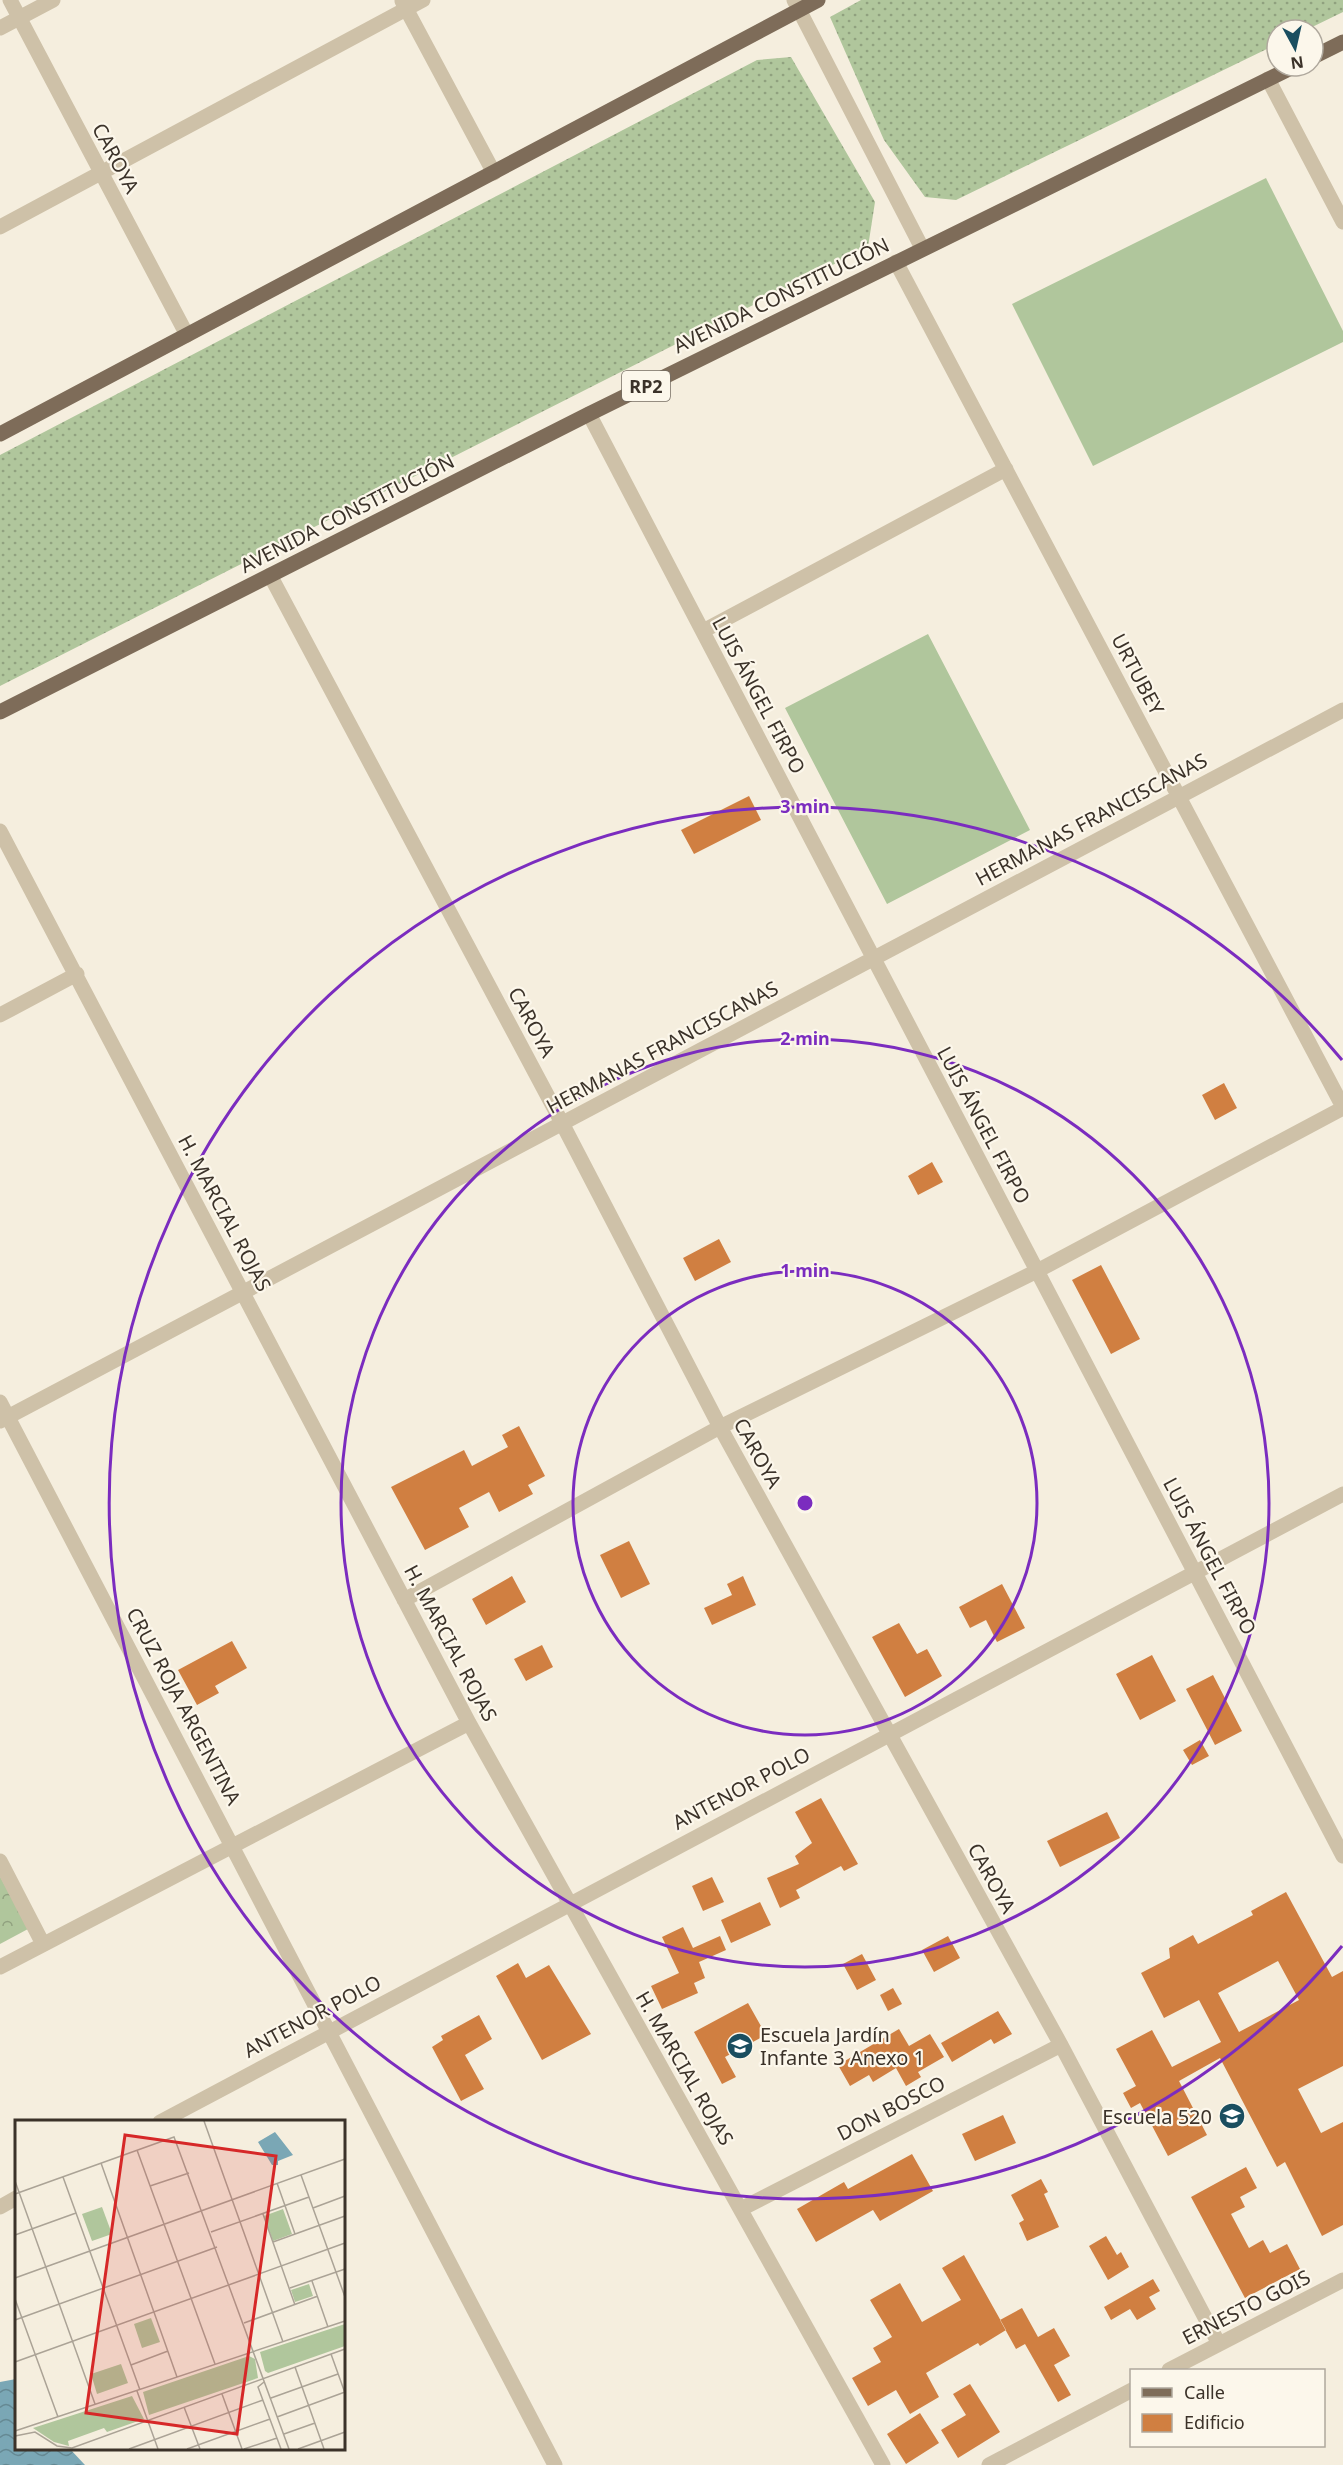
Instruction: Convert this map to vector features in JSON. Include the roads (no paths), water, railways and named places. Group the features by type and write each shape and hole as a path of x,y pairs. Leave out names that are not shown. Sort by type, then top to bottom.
{"main road":[{"path":"0,434 494,173 797,5 818,0"},
{"path":"1325,51 1343,42"},
{"name":"AVENIDA CONSTITUCIÓN","path":"0,712 589,414 1268,79"}],"street":[{"name":"CAROYA","path":"10,0 187,335"},
{"path":"0,28 52,0"},
{"path":"0,227 101,174 404,4 423,0"},
{"path":"404,4 494,173"},
{"path":"797,5 922,249"},
{"path":"1268,79 1343,222"},
{"name":"URTUBEY","path":"896,262 1343,1107"},
{"name":"LUIS ÁNGEL FIRPO","path":"589,414 1343,1856"},
{"path":"703,632 1006,469"},
{"name":"CAROYA","path":"270,575 562,1123 720,1427 1061,2045 1219,2344"},
{"name":"HERMANAS FRANCISCANAS","path":"4,1419 1343,710"},
{"name":"H. MARCIAL ROJAS","path":"0,831 469,1722 568,1904 883,2465"},
{"path":"0,1015 77,974"},
{"path":"404,1600 720,1427 1037,1271 1343,1107"},
{"name":"CRUZ ROJA ARGENTINA","path":"0,1402 4,1419 234,1847 555,2465"},
{"name":"ANTENOR POLO","path":"162,2120 888,1733 1343,1494"},
{"path":"0,1967 234,1847 469,1722"},
{"path":"0,1861 43,1944"},
{"name":"DON BOSCO","path":"741,2209 1061,2045"},
{"path":"0,2207 15,2199"},
{"name":"ERNESTO GOIS","path":"1171,2369 1343,2280"},
{"path":"989,2465 1130,2391"}],"water":[{"path":"15,2379 15,2450 71,2450 85,2465 0,2465 0,2382"}],"place":[{"name":"Escuela Jardín Infante 3 Anexo 1","path":"740,2046"},
{"name":"Escuela 520","path":"1232,2116"}]}
